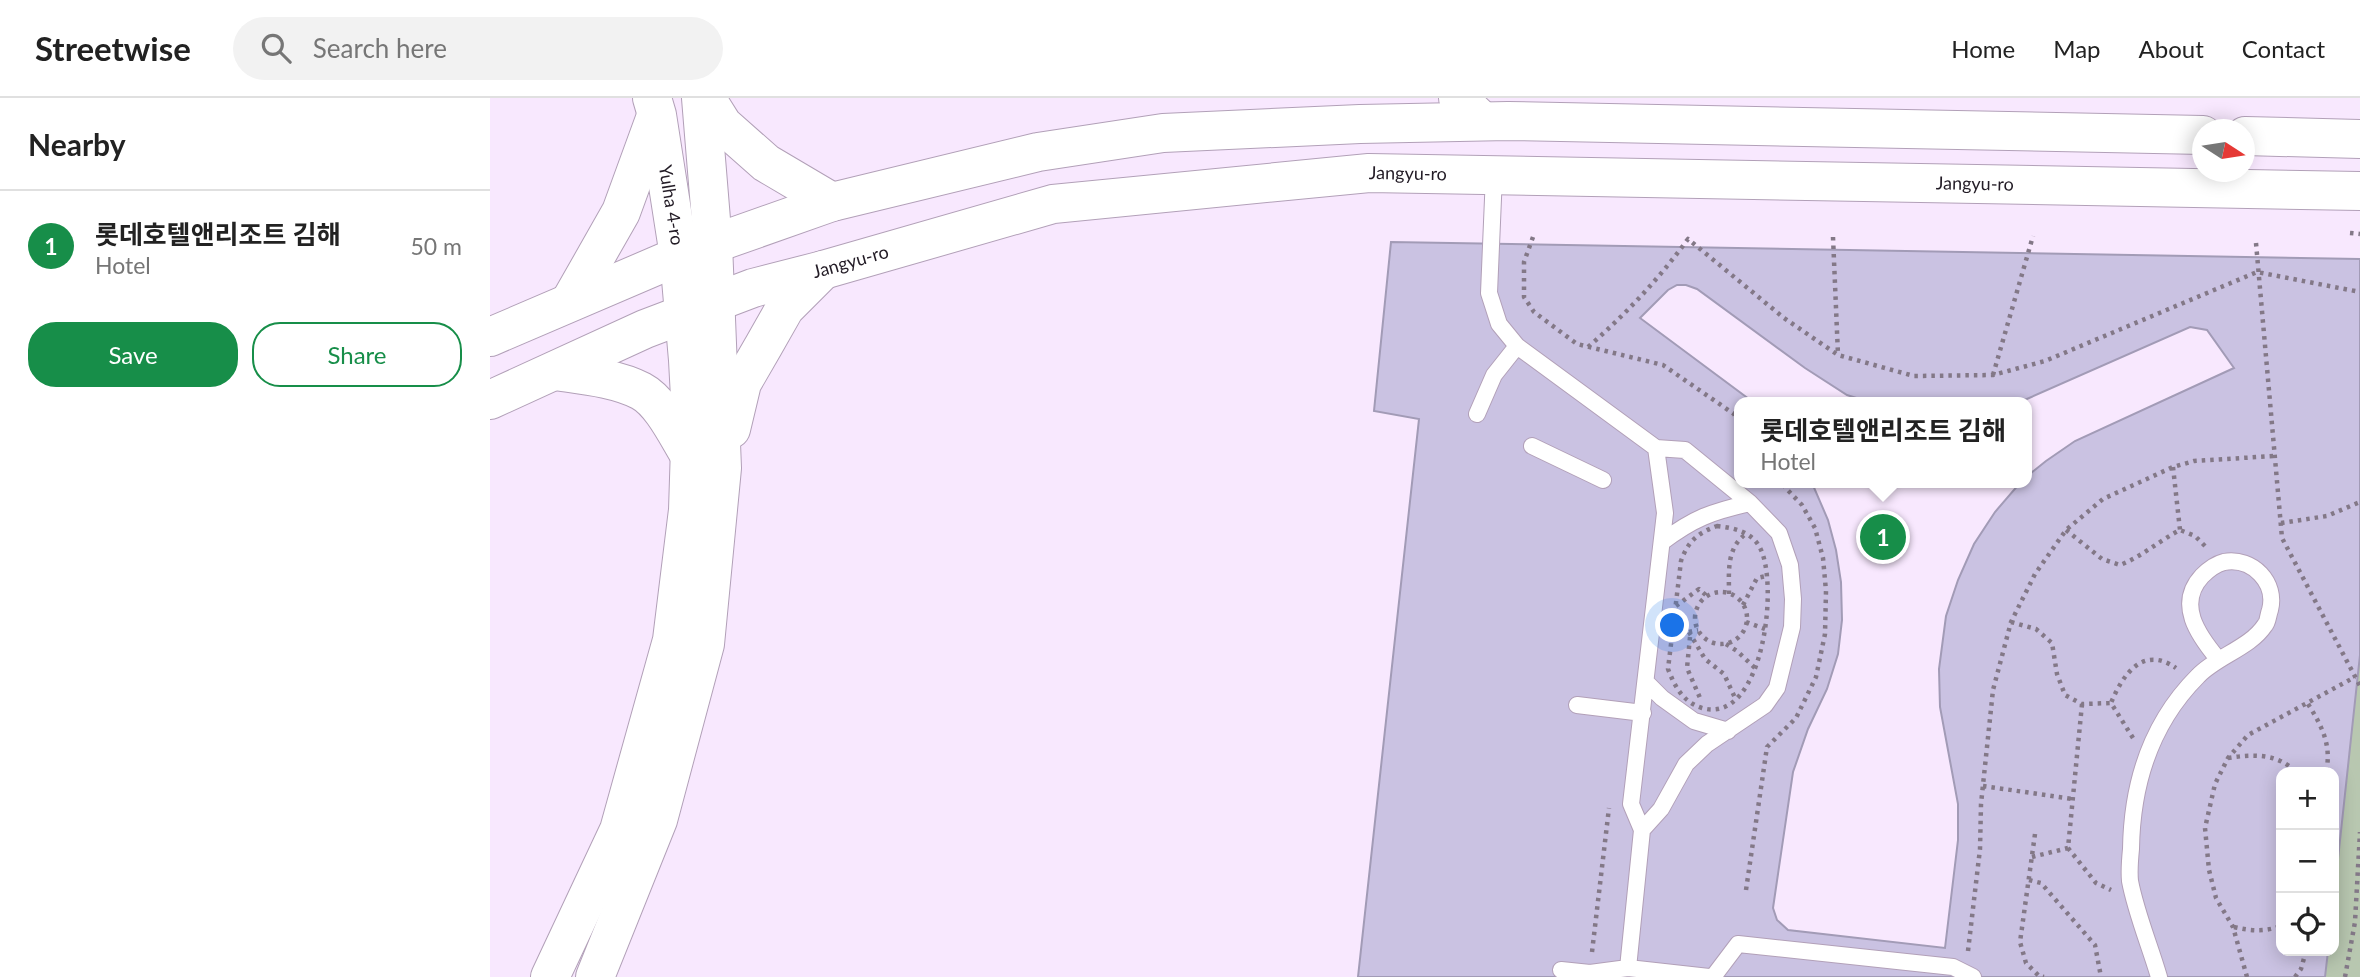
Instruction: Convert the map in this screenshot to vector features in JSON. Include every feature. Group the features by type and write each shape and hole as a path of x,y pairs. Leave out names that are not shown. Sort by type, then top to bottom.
{"main road":[{"name":"Yulha 4-ro","path":"701,98 696,250 700,307 691,416 706,462"},
{"path":"706,98 723,125 766,163 832,202"},
{"name":"Yulha 4-ro","path":"655,106 696,250"},
{"path":"571,300 621,212 655,106"},
{"path":"490,337 571,300 696,250 832,202 1038,152 1163,133 1262,113 1470,110 2192,135"},
{"path":"2255,136 2360,139"},
{"name":"Jangyu-ro","path":"490,400 645,329 753,288 1053,204 1369,173 2360,191"},
{"path":"550,977 619,830 672,640 688,510 706,462 742,383 785,308 823,270"},
{"path":"555,371 596,376 642,391 706,462 705,644 658,820 595,977"}],"lane":[{"path":"1494,175 1489,293 1499,324 1517,345 1656,448 1685,450 1750,503 1779,533 1790,565 1792,627 1777,688 1765,705 1707,744 1686,764 1661,809 1642,830"},
{"path":"1477,414 1494,374 1517,345"},
{"path":"1532,446 1603,480"},
{"path":"1628,968 1642,830 1631,804 1665,513 1656,448"},
{"path":"1662,542 1688,522 1719,510 1750,503"},
{"path":"2159,977 2130,879 2131,828 2139,776 2163,720 2192,682 2218,659 2241,647 2266,625 2272,600 2268,582 2257,570 2234,563 2224,562 2208,569 2191,593 2190,610 2194,627 2218,659"},
{"path":"1646,682 1662,698 1694,721 1728,730"},
{"path":"1577,705 1643,713"},
{"path":"1561,970 1590,973 1628,968 1711,977 1738,944 1953,967 1973,977"}],"path":[{"path":"2350,233 2360,234"},
{"path":"1993,375 2033,236"},
{"path":"1533,237 1524,262 1524,297 1534,312 1577,344 1663,365 1734,414"},
{"path":"1833,237 1838,355"},
{"path":"1588,347 1625,314 1659,278 1688,239 1784,318 1838,355 1914,376 1993,375 2045,361 2257,272 2360,292"},
{"path":"2256,243 2282,538 2360,686"},
{"path":"1967,956 1980,849 1983,786 1993,690 2011,622 2035,574 2066,530 2103,499 2173,467 2194,461 2274,456"},
{"path":"2173,467 2180,530"},
{"path":"1781,496 1787,489"},
{"path":"2281,523 2327,516 2360,502"},
{"path":"1717,526 1734,528 1747,534 1760,547 1766,576 1765,629 1746,690 1724,709 1711,710 1696,706 1684,698 1668,669 1681,561 1687,545 1702,532 1717,526"},
{"path":"2066,530 2102,559 2120,565 2138,558 2152,545 2180,530 2195,536 2211,551 2216,566"},
{"path":"1729,594 1728,563 1740,539 1747,534"},
{"path":"1743,605 1757,578 1766,576"},
{"path":"1675,607 1699,589 1708,597"},
{"path":"1725,644 1739,637 1746,622 1746,613 1743,605 1729,594 1721,593 1708,597 1699,606 1696,614 1698,630 1709,641 1725,644 1737,651 1755,668"},
{"path":"1746,622 1765,629"},
{"path":"2011,622 2036,629 2052,643 2057,674 2065,695 2082,705 2111,703"},
{"path":"1672,629 1689,632 1698,630"},
{"path":"1689,632 1705,659 1724,674 1736,701"},
{"path":"1689,632 1687,668 1700,698 1696,706"},
{"path":"2111,703 2121,679 2135,666 2152,659 2166,661 2192,682"},
{"path":"2247,977 2233,926 2216,898 2209,870 2205,828 2215,784 2228,758 2248,735 2356,677"},
{"path":"2111,703 2129,734 2148,754"},
{"path":"2308,704 2327,740 2327,767"},
{"path":"2082,705 2068,848 2096,883 2121,895 2134,893"},
{"path":"1762,739 1767,747"},
{"path":"2228,758 2251,754 2270,757 2291,767"},
{"path":"1983,786 2073,799"},
{"path":"1592,956 1609,805"},
{"path":"2345,977 2355,922 2360,832"},
{"path":"2035,834 2020,942 2025,963 2039,976 2044,977"},
{"path":"2032,857 2068,848"},
{"path":"2029,880 2041,883 2095,946 2101,977"},
{"path":"2233,926 2269,931 2276,928"},
{"path":"2295,977 2301,969 2305,956"}],"green space":[{"path":"2360,655 2360,977 2325,977 2327,956 2339,956 2339,850"}],"building":[{"path":"1391,242 2360,259 2360,655 2339,850 2339,767 2276,767 2276,956 2327,956 2325,977 1358,977 1419,419 1374,411"},
{"path":"1677,285 1697,289 1805,368 1853,397 1746,397 1640,318 1668,290"},
{"path":"2190,327 2207,330 2234,368 2075,441 2032,472 2031,397"},
{"path":"1814,488 2016,488 1995,512 1974,544 1946,616 1939,669 1940,707 1958,804 1958,840 1945,948 1788,930 1777,920 1773,908 1793,772 1808,729 1827,689 1838,654 1842,620 1841,582 1828,520"}],"place":[{"name":"롯데호텔앤리조트 김해","path":"1883,537"}]}
